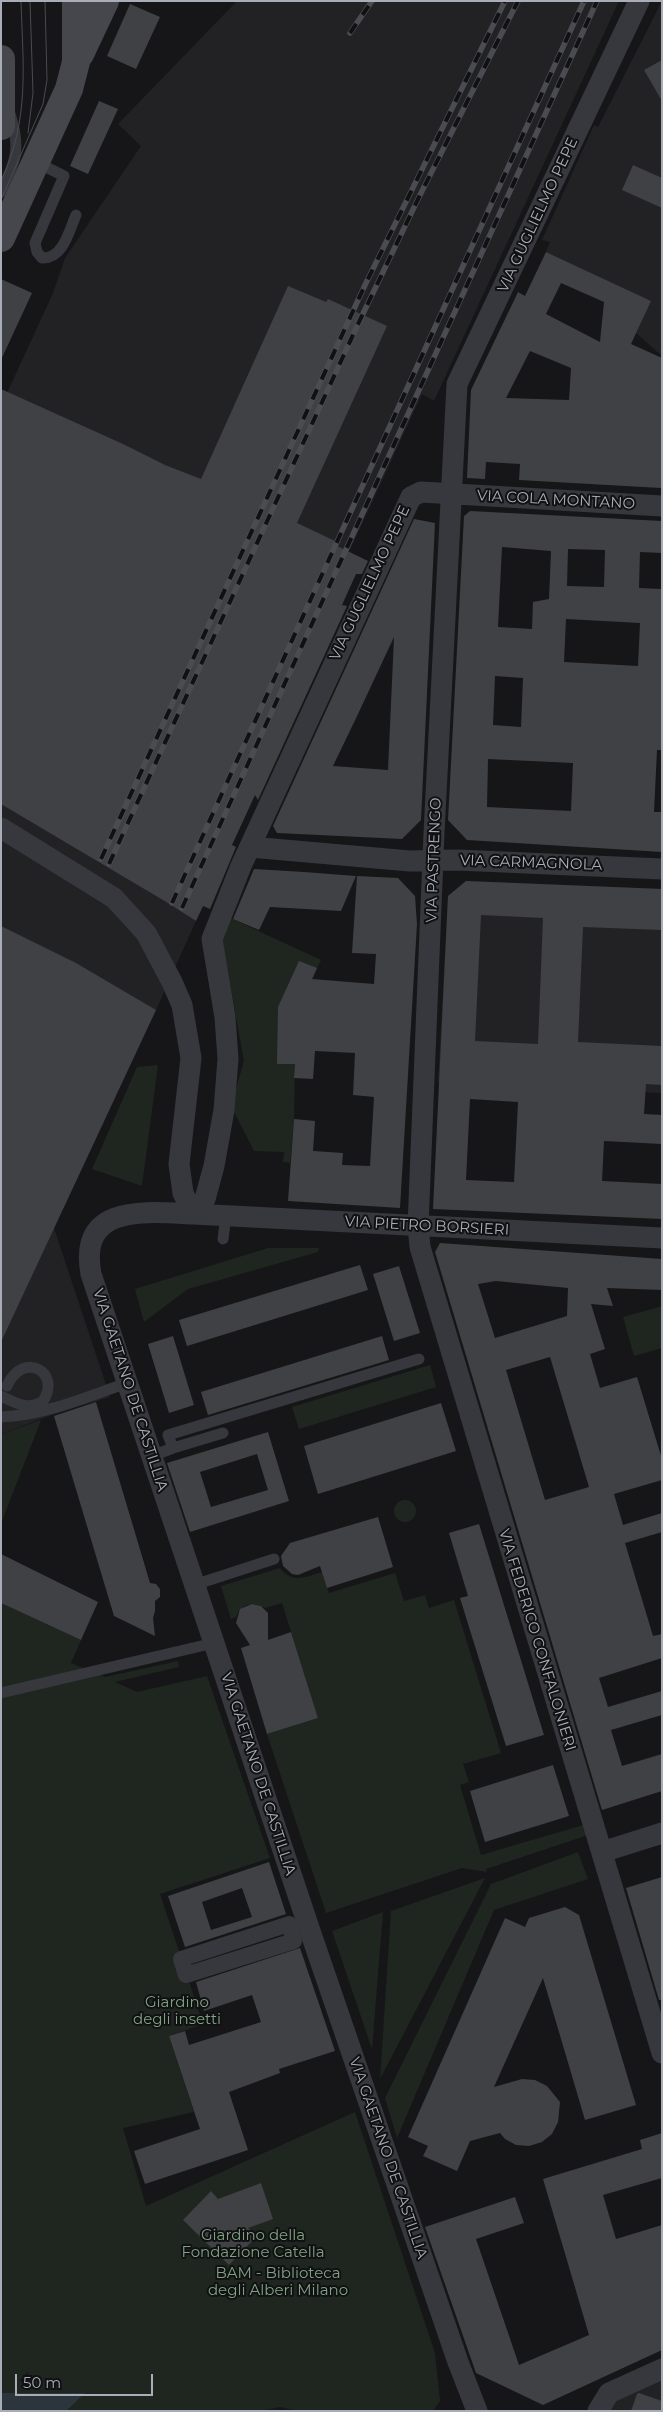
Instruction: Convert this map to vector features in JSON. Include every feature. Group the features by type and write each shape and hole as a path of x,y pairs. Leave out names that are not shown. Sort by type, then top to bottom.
{"main road":[{"path":"76,1 76,62"},
{"path":"1,238 25,165 54,124 69,89 76,62 104,1"},
{"path":"1,59 1,126"}],"street":[{"name":"VIA GUGLIELMO PEPE","path":"193,1214 205,1199 214,1166 224,1110 228,1059 225,1017 212,954 212,939 250,847 410,497 421,492 451,495 457,384 640,1"},
{"name":"VIA COLA MONTANO","path":"451,495 662,506"},
{"name":"VIA PASTRENGO","path":"418,1226 433,860 451,495"},
{"path":"1,828 114,898 146,934 161,961 182,1005 188,1034 191,1058 189,1088 181,1137 179,1164 183,1193 193,1214"},
{"name":"VIA CARMAGNOLA","path":"250,847 262,850 410,861 433,860 662,869"},
{"name":"VIA GAETANO DE CASTILLIA","path":"193,1214 132,1213 117,1216 104,1226 90,1243 88,1252 91,1274 311,1936 458,2362 477,2411"},
{"name":"VIA PIETRO BORSIERI","path":"193,1214 662,1238"},
{"name":"VIA FEDERICO CONFALONIERI","path":"418,1226 420,1247 662,2053"},
{"path":"602,1852 662,1833"},
{"path":"289,1924 294,1941 186,1975 181,1959 289,1924"},
{"path":"598,2411 610,2393 662,2369"}],"lane":[{"path":"2,86 25,165"},
{"path":"1,192 25,165"},
{"path":"25,165 64,176 35,243 37,252 42,258 50,258 58,254 76,215"},
{"path":"223,1239 226,1216"},
{"path":"173,1448 168,1435 419,1359"},
{"path":"1,1417 24,1416 50,1410 127,1383"},
{"path":"152,1456 223,1433"},
{"path":"194,1584 274,1559"},
{"path":"1,1693 214,1644"}],"shaded area":[{"path":"237,1 619,1 434,401 422,394 183,912 196,921 156,1010 1,1019 1,406 53,293 65,258 141,146 118,124"},
{"path":"662,1 662,356 636,333 650,301 546,252 550,242 542,240 594,125 598,127"},
{"path":"466,881 662,889 662,1093 438,1083 448,896"},
{"path":"1,1135 54,1228 110,1397 54,1414 1,1434"},
{"path":"662,2371 662,2411 599,2411"},
{"path":"1,2393 85,2393 66,2411 1,2411"}],"green space":[{"path":"226,916 321,960 296,1016 294,1119 290,1163 283,1162 284,1152 254,1151 231,1106 244,1061 220,929"},
{"path":"158,1065 142,1186 92,1169 137,1067"},
{"path":"268,1248 319,1248 318,1252 188,1289 144,1322 135,1289"},
{"path":"662,1306 662,1348 634,1356 623,1317"},
{"path":"430,1365 436,1387 299,1429 292,1407"},
{"path":"41,1420 2,1521 1,1523 1,1434"},
{"path":"405,1500 413,1503 416,1511 413,1519 405,1522 397,1519 394,1511 397,1503"},
{"path":"280,1568 294,1578 322,1572 329,1593 395,1573 404,1601 425,1595 429,1608 454,1600 501,1753 463,1764 469,1782 460,1785 481,1855 590,1823 594,1833 486,1869 487,1872 462,1868 326,1913 267,1734 318,1718 282,1603 265,1608 252,1604 248,1605 241,1609 236,1617 231,1619 221,1586"},
{"name":"BAM - Biblioteca degli Alberi Milano","path":"1,1603 81,1640 71,1663 105,1677 178,1661 179,1667 115,1682 137,1692 207,1676 270,1858 160,1894 203,2024 169,2036 194,2112 123,2128 146,2206 355,2112 435,2353 440,2401 433,2411 298,2411 280,2407 261,2411 1,2411"},
{"path":"578,1852 588,1879 494,1910 397,2138 385,2098 491,1884"},
{"path":"485,1878 380,2079 391,1911"},
{"path":"383,1912 372,2049 332,1931"}],"building":[{"path":"130,4 160,17 136,69 107,56"},
{"path":"662,60 662,101 644,70"},
{"path":"99,101 118,109 88,174 70,166"},
{"path":"633,165 662,178 662,208 622,190"},
{"path":"546,252 651,301 631,344 662,358 661,488 519,480 520,464 486,462 485,479 467,478 471,390 518,292 525,296","holes":["561,283 604,302 600,342 546,314","530,351 571,368 569,400 506,398"]},
{"path":"1,279 32,293 1,360"},
{"path":"288,286 326,302 328,299 387,326 297,523 335,541 333,544 368,561 362,574 356,574 342,605 347,606 258,800 255,795 232,845 236,847 210,909 203,906 196,921 1,804 1,389 165,465 201,479"},
{"path":"470,511 662,521 662,553 640,552 639,588 662,589 662,750 657,750 654,812 662,812 662,852 467,840 448,820 464,516","holes":["502,547 551,551 549,599 533,602 532,629 498,627","568,549 605,550 604,587 567,586","566,619 640,623 638,666 564,662","495,676 523,678 521,727 493,725","488,759 573,763 571,811 487,807"]},
{"path":"414,519 435,523 421,820 402,839 277,833 273,826","holes":["394,637 388,770 333,766"]},
{"path":"254,869 356,876 341,911 270,907 259,930 233,919"},
{"path":"357,876 398,878 415,896 417,924 400,1208 288,1201 294,1119 315,1121 313,1151 343,1153 342,1165 370,1166 374,1097 353,1095 355,1053 315,1051 313,1079 294,1078 295,1064 277,1064 278,1007 299,961 317,968 312,979 374,984 376,954 352,953"},
{"path":"466,881 662,889 662,930 583,927 578,1042 662,1046 662,1085 646,1084 644,1114 662,1115 662,1144 604,1141 602,1181 662,1184 662,1219 433,1209 448,896","holes":["481,915 543,918 538,1044 475,1041","470,1099 518,1102 514,1182 466,1180"]},
{"path":"1,926 76,963 156,1010 1,1342"},
{"path":"440,1243 662,1259 662,1290 607,1288 613,1306 591,1304 605,1349 590,1354 600,1388 637,1377 662,1459 662,1480 614,1494 623,1525 662,1513 662,1532 625,1543 653,1636 662,1634 662,1658 599,1678 608,1707 662,1691 662,1715 611,1730 622,1766 662,1754 662,1791 602,1810 435,1252","holes":["496,1281 568,1288 567,1316 495,1338 478,1284","550,1357 589,1487 545,1500 506,1370"]},
{"path":"360,1265 368,1290 187,1346 179,1320"},
{"path":"399,1266 420,1333 394,1341 373,1274"},
{"path":"173,1336 194,1405 169,1413 148,1344"},
{"path":"382,1336 389,1360 208,1415 201,1392"},
{"path":"96,1402 150,1583 156,1584 160,1589 160,1597 155,1601 153,1618 155,1636 114,1616 54,1416"},
{"path":"441,1403 456,1451 318,1494 304,1446"},
{"path":"268,1432 289,1501 190,1532 167,1463","holes":["257,1454 268,1490 211,1507 200,1472"]},
{"path":"378,1517 393,1567 327,1588 320,1566 298,1575 292,1574 283,1566 281,1556 290,1543"},
{"path":"479,1524 544,1735 506,1746 460,1598 468,1596 449,1533"},
{"path":"1,1554 98,1602 81,1640 1,1603"},
{"path":"252,1604 261,1606 268,1613 268,1640 291,1632 318,1718 267,1734 241,1648 250,1645 236,1623 240,1609"},
{"path":"553,1765 569,1816 485,1842 470,1791"},
{"path":"269,1862 286,1914 185,1947 168,1896","holes":["242,1888 252,1917 211,1930 202,1902"]},
{"path":"662,1877 662,2000 659,2000 626,1888"},
{"path":"565,1907 579,1915 636,2105 585,2120 543,1978 494,2087 522,2079 535,2080 547,2086 560,2102 558,2122 552,2134 542,2142 529,2146 516,2145 505,2139 500,2133 470,2141 457,2171 423,2156 428,2146 408,2137 505,1918 525,1927 529,1918"},
{"path":"300,1948 335,2051 279,2069 280,2073 229,2092 248,2150 145,2184 134,2151 200,2129 169,2036 185,2031 189,2045 261,2022 252,1995 204,2011 196,1982"},
{"path":"662,2133 662,2178 603,2195 616,2239 662,2225 662,2350 543,2405 476,2373 425,2227 515,2197 524,2223 476,2239 519,2365 589,2335 543,2179 642,2149 640,2140"},
{"path":"261,2183 273,2219 248,2228 257,2236 229,2265 183,2220 211,2191 218,2199"},
{"path":"639,2393 662,2401 662,2411 631,2411"}],"tram line":[{"path":"1,181 17,136 21,114 23,92 21,1"},
{"path":"28,133 33,93 30,1"},
{"path":"1,200 43,104 47,80 45,1"}],"railway":[{"path":"350,33 372,1"},
{"path":"101,859 365,285 505,1"},
{"path":"109,864 359,322 420,195 518,1"},
{"path":"172,903 584,1"},
{"path":"182,908 597,1"}],"park label":[{"name":"Giardino degli insetti","path":"177,2012"},
{"name":"Giardino della Fondazione Catella","path":"253,2244"}]}
